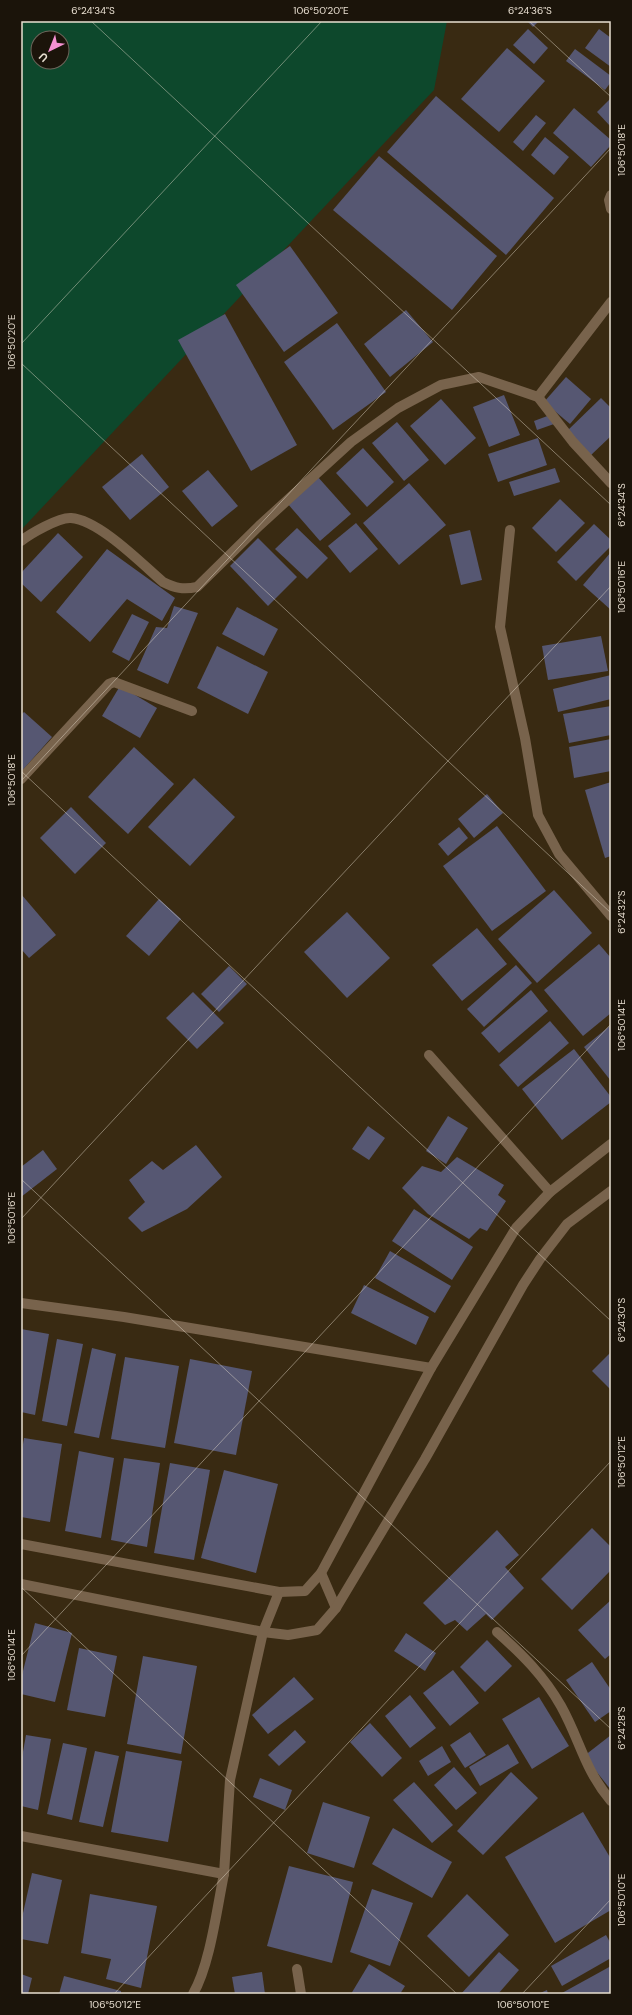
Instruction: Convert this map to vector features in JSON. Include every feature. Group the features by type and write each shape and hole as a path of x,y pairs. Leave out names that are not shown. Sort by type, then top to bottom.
{"street":[{"path":"611,195 609,200 611,209"},
{"path":"538,397 611,302"},
{"path":"21,541 37,530 70,517 97,526 163,582 175,588 186,589 197,587 259,526 351,442 398,408 441,385 479,377 538,397 573,442 611,483"},
{"path":"510,530 500,627 525,738 538,815 559,854 611,916"},
{"path":"21,779 109,684 114,682 192,711"},
{"path":"430,1055 550,1192"},
{"path":"21,1544 279,1592 305,1591 321,1573 431,1368 516,1228 550,1192 611,1144"},
{"path":"21,1584 263,1632 288,1635 317,1630 336,1608 425,1459 540,1259 567,1224 611,1191"},
{"path":"21,1303 124,1317 431,1368"},
{"path":"321,1573 336,1608"},
{"path":"193,1994 206,1962 224,1874 230,1780 263,1632 279,1592"},
{"path":"497,1632 522,1655 545,1682 561,1706 591,1775 611,1801"},
{"path":"21,1836 224,1874"},
{"path":"297,1969 301,1994"}],"green space":[{"path":"21,21 447,21 434,90 21,530"}],"building":[{"path":"527,21 539,21 533,27"},
{"path":"528,29 548,48 534,64 513,45"},
{"path":"599,29 611,38 611,67 585,48"},
{"path":"507,48 545,81 499,132 461,99"},
{"path":"575,49 611,76 611,82 605,90 566,61"},
{"path":"436,96 554,198 506,255 387,152"},
{"path":"611,98 611,127 597,112"},
{"path":"574,108 611,140 611,145 591,167 553,133"},
{"path":"536,115 546,123 523,151 513,142"},
{"path":"545,137 569,157 554,175 531,155"},
{"path":"379,156 497,256 452,310 333,210"},
{"path":"290,246 338,313 284,352 236,285"},
{"path":"406,310 433,342 390,377 364,344"},
{"path":"225,314 297,445 251,471 178,340"},
{"path":"337,323 386,392 333,430 284,362"},
{"path":"566,377 591,399 570,424 544,402"},
{"path":"504,395 520,435 489,447 473,407"},
{"path":"601,398 611,408 611,436 590,456 566,432"},
{"path":"441,399 476,438 445,465 410,426"},
{"path":"550,415 554,424 537,430 534,421"},
{"path":"397,422 429,460 404,481 372,443"},
{"path":"538,438 547,465 498,482 488,454"},
{"path":"363,448 394,482 367,507 336,473"},
{"path":"142,454 169,487 130,520 102,487"},
{"path":"555,468 560,482 514,496 509,482"},
{"path":"208,470 238,506 212,527 182,491"},
{"path":"317,476 351,514 320,541 287,503"},
{"path":"409,483 446,525 399,565 363,523"},
{"path":"560,499 585,523 556,552 532,528"},
{"path":"356,523 378,549 350,573 328,546"},
{"path":"594,524 611,540 611,546 576,581 557,562"},
{"path":"297,528 328,558 307,579 275,549"},
{"path":"470,530 482,580 461,585 449,535"},
{"path":"58,533 83,557 41,602 21,583 21,573"},
{"path":"258,538 297,577 268,606 230,566"},
{"path":"107,549 175,598 162,621 127,599 90,642 56,612"},
{"path":"611,552 611,610 583,585"},
{"path":"174,606 198,613 168,684 137,670 156,627 167,628"},
{"path":"237,607 278,629 264,656 222,634"},
{"path":"132,614 149,622 129,661 112,652"},
{"path":"601,636 608,671 548,680 542,646"},
{"path":"217,646 268,672 248,714 197,688"},
{"path":"611,675 611,699 558,712 553,689"},
{"path":"120,686 157,708 140,738 102,716"},
{"path":"611,706 611,735 569,743 563,714"},
{"path":"24,712 52,737 21,772 21,715"},
{"path":"611,739 611,771 574,778 569,747"},
{"path":"134,747 174,784 128,834 88,797"},
{"path":"194,778 235,817 190,866 148,827"},
{"path":"611,782 611,856 605,858 585,790"},
{"path":"487,794 503,813 474,838 458,819"},
{"path":"71,807 106,843 75,874 40,838"},
{"path":"497,826 546,891 492,931 443,866"},
{"path":"459,827 468,838 448,856 438,844"},
{"path":"554,890 592,933 537,983 498,939"},
{"path":"21,894 56,935 29,958 21,949"},
{"path":"159,899 181,919 149,956 126,936"},
{"path":"347,912 390,958 347,998 304,952"},
{"path":"477,928 507,964 462,1001 432,965"},
{"path":"599,944 611,958 611,1013 583,1036 544,990"},
{"path":"516,965 532,983 484,1027 467,1009"},
{"path":"229,966 247,984 219,1012 201,994"},
{"path":"531,990 548,1011 499,1053 481,1033"},
{"path":"193,992 224,1023 197,1049 166,1018"},
{"path":"550,1021 569,1043 518,1087 499,1065"},
{"path":"611,1025 611,1081 584,1047"},
{"path":"574,1049 611,1097 611,1102 562,1140 522,1089"},
{"path":"448,1116 468,1128 446,1164 426,1151"},
{"path":"368,1126 385,1138 369,1160 352,1149"},
{"path":"196,1145 222,1177 187,1209 142,1232 128,1218 145,1202 129,1180 152,1161 163,1170"},
{"path":"43,1150 57,1169 21,1197 21,1167"},
{"path":"457,1157 504,1185 498,1195 506,1201 487,1231 480,1228 469,1239 428,1214 402,1188 422,1166 441,1172"},
{"path":"414,1209 473,1247 452,1280 392,1241"},
{"path":"390,1251 451,1286 435,1313 375,1278"},
{"path":"364,1285 429,1317 416,1345 351,1313"},
{"path":"21,1329 49,1334 35,1415 21,1412"},
{"path":"57,1339 83,1344 67,1426 42,1421"},
{"path":"92,1348 116,1354 99,1438 74,1433"},
{"path":"611,1352 611,1390 592,1371"},
{"path":"125,1357 179,1366 165,1448 111,1439"},
{"path":"190,1359 252,1371 236,1455 174,1443"},
{"path":"24,1438 62,1444 50,1522 21,1517 21,1456"},
{"path":"79,1451 114,1458 101,1538 65,1531"},
{"path":"124,1458 160,1463 147,1547 111,1540"},
{"path":"170,1463 210,1470 194,1560 154,1553"},
{"path":"224,1470 278,1484 256,1573 201,1558"},
{"path":"592,1528 611,1547 611,1570 572,1610 541,1579"},
{"path":"497,1530 519,1555 505,1567 524,1588 492,1620 486,1614 467,1631 455,1620 445,1625 423,1603"},
{"path":"611,1600 611,1654 605,1659 578,1630"},
{"path":"35,1623 72,1633 55,1702 21,1694 21,1679"},
{"path":"406,1633 436,1653 425,1671 394,1651"},
{"path":"487,1640 512,1666 485,1692 460,1667"},
{"path":"79,1648 117,1656 105,1717 67,1710"},
{"path":"143,1656 197,1666 181,1754 127,1744"},
{"path":"592,1662 611,1690 611,1711 595,1722 566,1680"},
{"path":"453,1670 479,1703 450,1726 423,1693"},
{"path":"294,1677 314,1699 268,1734 252,1715"},
{"path":"410,1695 436,1728 410,1748 385,1716"},
{"path":"539,1697 569,1746 532,1769 502,1719"},
{"path":"370,1723 402,1758 382,1777 350,1742"},
{"path":"295,1730 306,1742 279,1766 268,1755"},
{"path":"470,1732 486,1755 465,1768 450,1745"},
{"path":"26,1735 51,1739 38,1810 21,1806 21,1763"},
{"path":"611,1735 611,1790 584,1756"},
{"path":"63,1743 87,1748 72,1820 47,1814"},
{"path":"508,1744 519,1763 480,1786 469,1767"},
{"path":"442,1746 451,1762 428,1776 419,1761"},
{"path":"95,1751 119,1756 103,1827 79,1822"},
{"path":"126,1751 182,1761 168,1842 111,1832"},
{"path":"454,1767 477,1793 456,1810 434,1785"},
{"path":"511,1772 538,1798 483,1855 457,1831"},
{"path":"260,1778 292,1790 285,1810 253,1797"},
{"path":"414,1782 453,1825 432,1843 393,1800"},
{"path":"323,1802 370,1817 354,1868 307,1853"},
{"path":"583,1812 611,1859 611,1910 555,1943 505,1857"},
{"path":"393,1828 452,1862 432,1898 372,1864"},
{"path":"289,1866 353,1882 332,1963 267,1946"},
{"path":"32,1873 62,1880 48,1944 21,1939 21,1922"},
{"path":"372,1889 413,1903 390,1966 350,1952"},
{"path":"90,1894 157,1906 141,1988 106,1979 111,1959 81,1953"},
{"path":"467,1894 509,1935 469,1977 427,1936"},
{"path":"606,1935 611,1944 611,1958 562,1986 551,1966"},
{"path":"499,1952 519,1970 498,1994 461,1994"},
{"path":"369,1964 405,1986 400,1994 351,1994"},
{"path":"611,1966 611,1994 562,1993"},
{"path":"262,1972 265,1994 235,1994 232,1977"},
{"path":"21,1974 32,1978 28,1994 21,1994"},
{"path":"64,1976 121,1991 121,1994 59,1994"},
{"path":"547,1990 548,1994 538,1994"}]}
